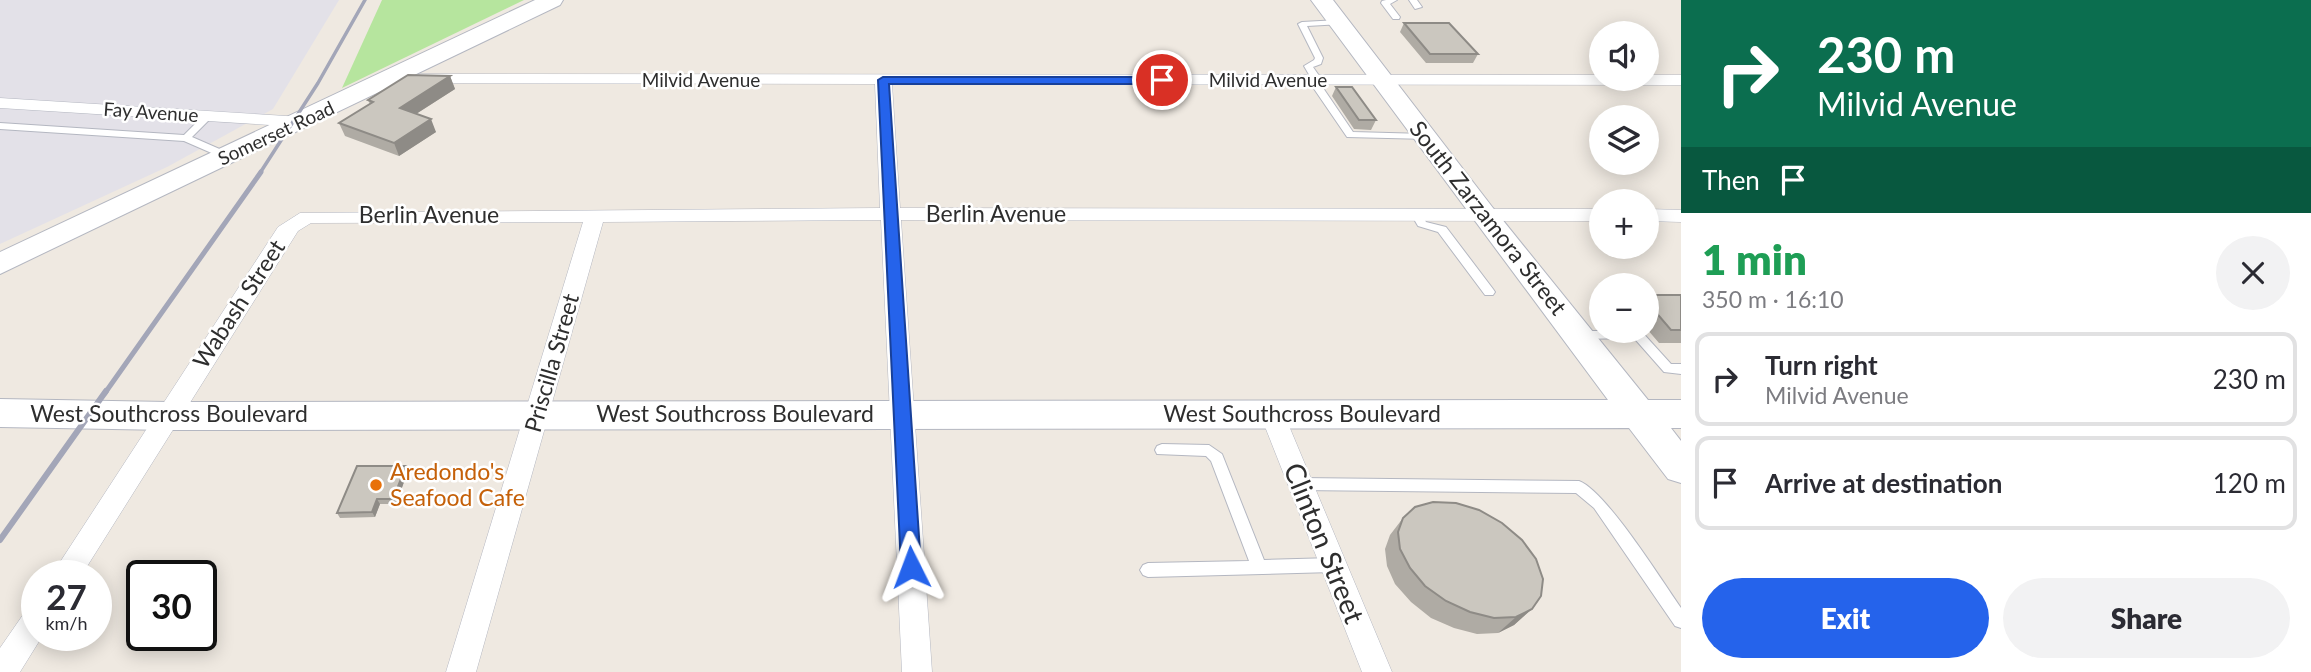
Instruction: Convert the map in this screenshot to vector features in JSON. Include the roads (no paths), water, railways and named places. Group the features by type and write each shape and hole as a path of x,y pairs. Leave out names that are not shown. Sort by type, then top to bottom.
{"main road":[{"name":"Somerset Road","path":"0,264 302,122 552,0"},
{"name":"South Zarzamora Street","path":"1331,11 1483,214 1681,468"},
{"name":"West Southcross Boulevard","path":"0,413 168,416 1681,414"}],"street":[{"name":"Milvid Avenue","path":"393,76 435,80 1317,84 1382,80 1681,80"},
{"path":"883,80 917,672"},
{"name":"Fay Avenue","path":"0,103 302,122"},
{"name":"Priscilla Street","path":"461,672 595,215"},
{"name":"Berlin Avenue","path":"307,217 1589,215"},
{"path":"1659,215 1681,216"},
{"name":"Wabash Street","path":"75,560 285,232 307,217"},
{"name":"Clinton Street","path":"1272,414 1377,672"},
{"path":"2,672 21,643"}],"lane":[{"path":"1393,0 1385,3 1396,18"},
{"path":"1331,11 1302,24 1319,58 1318,62 1308,66 1350,135 1425,137"},
{"path":"186,138 208,116"},
{"path":"0,125 186,138 227,156"},
{"path":"1416,214 1422,224 1442,229 1489,292"},
{"path":"1578,335 1637,334 1668,369 1681,369"},
{"path":"1162,450 1209,451 1217,458 1258,565"},
{"path":"1300,484 1579,487 1599,503 1681,621"},
{"path":"1148,570 1333,565"}],"railway":[{"path":"260,173 318,83 365,0"},
{"path":"105,393 261,172"},
{"path":"0,540 106,391"}],"place":[{"name":"Aredondo's Seafood Cafe","path":"376,485"}]}
